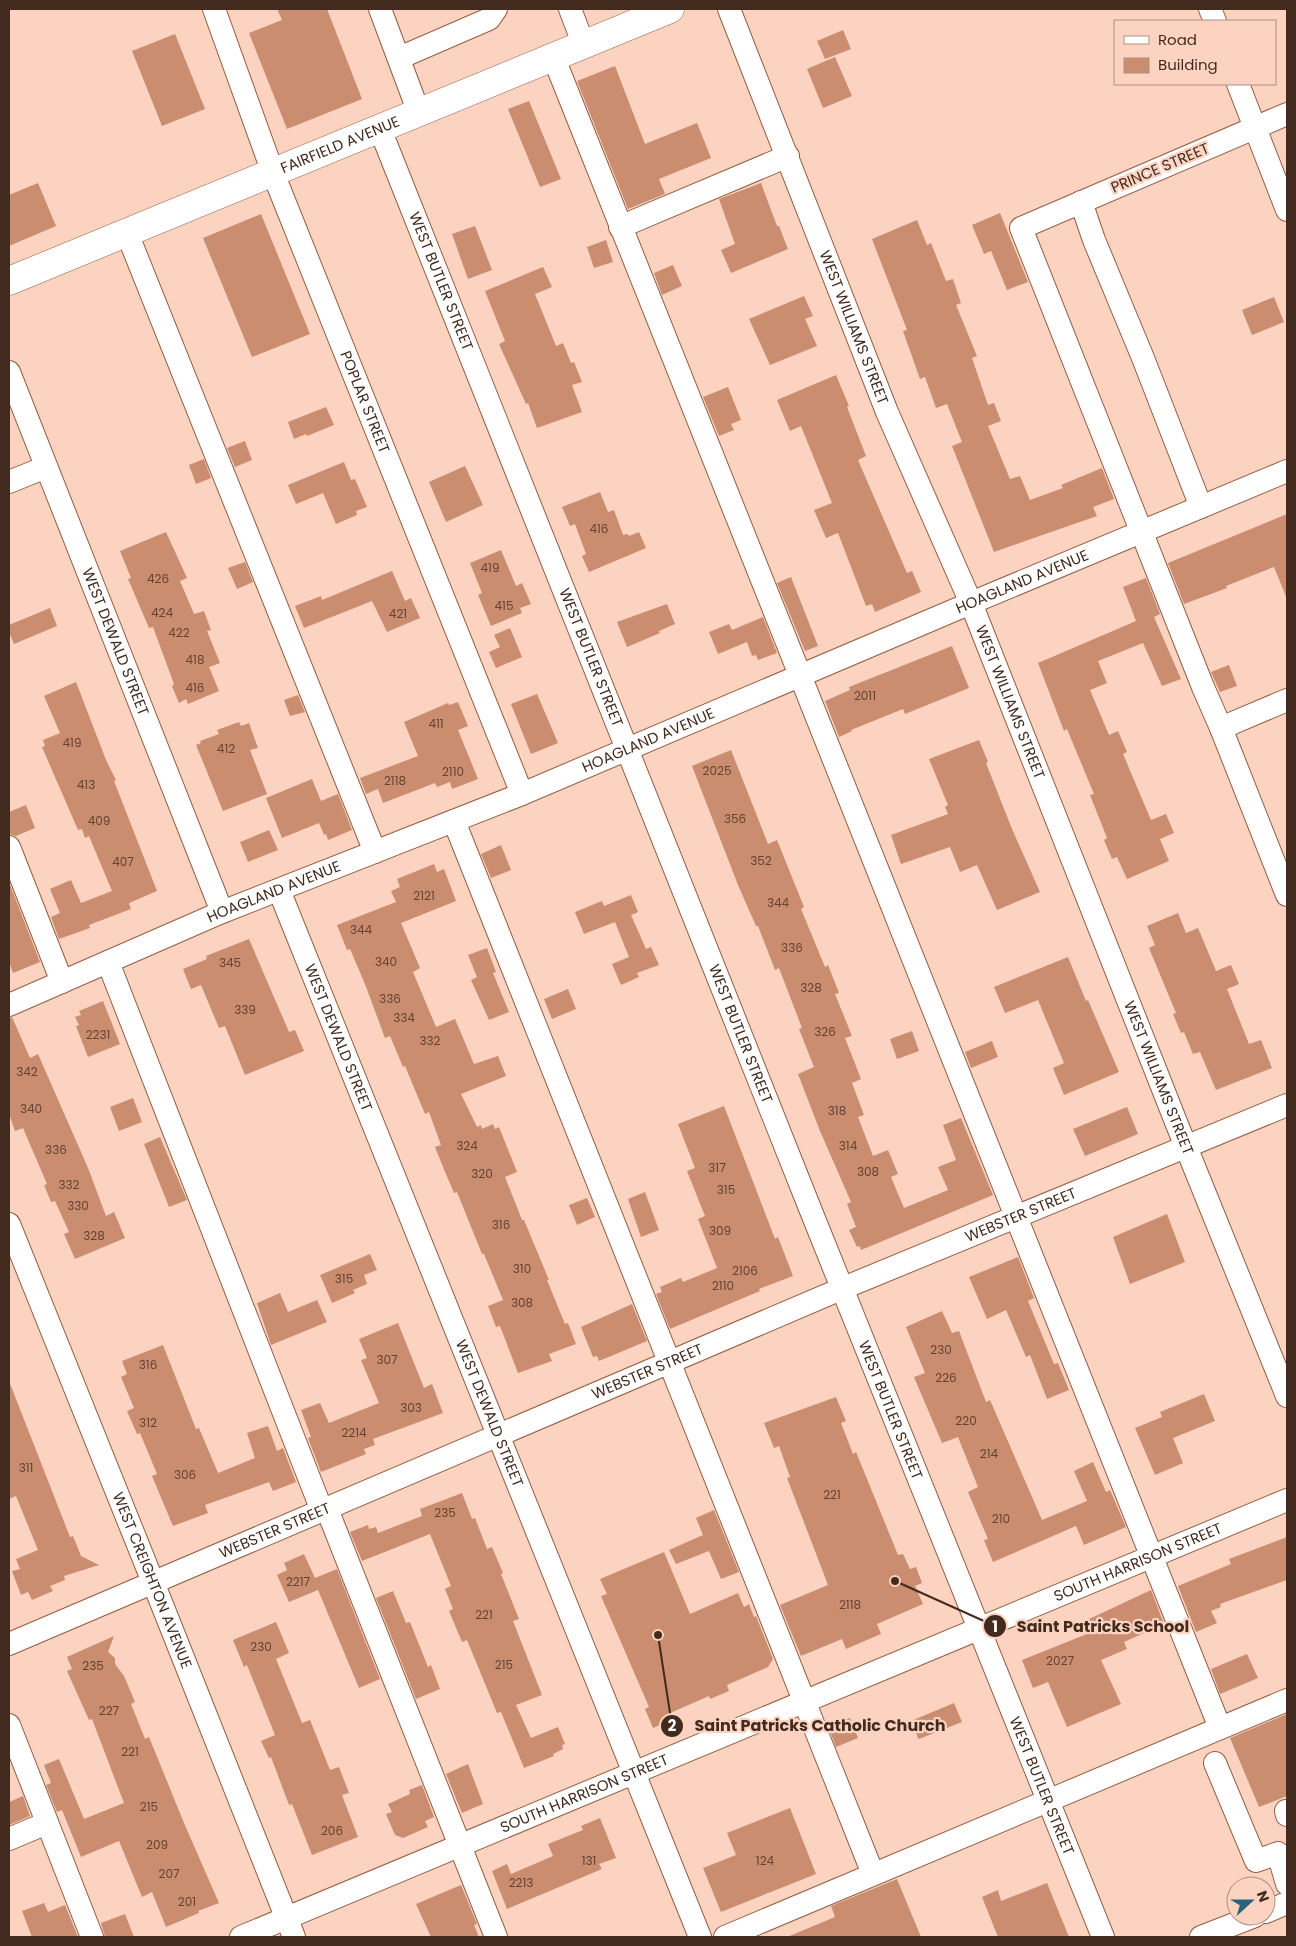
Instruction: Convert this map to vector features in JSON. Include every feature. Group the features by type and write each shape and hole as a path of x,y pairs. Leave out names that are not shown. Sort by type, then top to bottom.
{"main road":[{"name":"FAIRFIELD AVENUE","path":"9,281 419,113 583,43 670,9"}],"street":[{"name":"POPLAR STREET","path":"214,9 273,173 522,794"},
{"path":"380,9 419,113"},
{"path":"398,58 489,19 496,9"},
{"path":"570,9 583,43"},
{"name":"WEST WILLIAMS STREET","path":"729,9 887,412 971,603 1186,1147 1287,1396"},
{"path":"552,56 1220,1728"},
{"path":"1238,85 1287,210"},
{"name":"PRINCE STREET","path":"1142,532 1021,228 1287,114"},
{"name":"WEST BUTLER STREET","path":"380,129 628,748 841,1289 1103,1937"},
{"path":"620,227 788,156"},
{"path":"1081,202 1094,240 1143,358 1201,507"},
{"path":"127,232 375,852"},
{"name":"WEST DEWALD STREET","path":"9,372 222,912"},
{"path":"9,482 46,467"},
{"name":"HOAGLAND AVENUE","path":"9,1005 222,912 522,794 1287,471"},
{"path":"1142,532 1287,895"},
{"path":"1221,728 1287,700"},
{"path":"454,821 873,1874"},
{"path":"9,847 62,982"},
{"name":"WEST DEWALD STREET","path":"279,890 700,1937"},
{"path":"108,962 496,1937"},
{"name":"WEBSTER STREET","path":"9,1644 841,1289 1287,1105"},
{"name":"WEST CREIGHTON AVENUE","path":"9,1224 154,1582 290,1928"},
{"name":"SOUTH HARRISON STREET","path":"242,1937 290,1928 459,1846 1287,1500"},
{"path":"725,1937 1287,1700"},
{"path":"9,1725 92,1937"},
{"path":"1215,1763 1256,1861 1282,1852 1287,1884"},
{"path":"9,1840 48,1824"},
{"path":"1202,1937 1230,1926"}],"building":[{"path":"277,9 327,9 362,99 287,129 249,33 282,20"},
{"path":"843,30 851,49 825,59 817,41"},
{"path":"175,34 205,109 162,126 132,51"},
{"path":"835,57 852,96 823,108 807,69"},
{"path":"615,66 645,144 697,123 711,158 659,179 665,194 628,209 577,81"},
{"path":"529,101 561,179 540,187 508,109"},
{"path":"38,183 56,226 9,246 9,195"},
{"path":"761,183 788,249 731,273 721,250 735,244 719,199"},
{"path":"1000,213 1028,282 1007,290 991,251 984,254 972,225"},
{"path":"261,214 310,334 252,357 203,238"},
{"path":"917,220 927,245 931,243 946,281 953,279 961,303 956,305 977,356 972,358 988,405 994,403 1001,421 988,426 1010,479 1020,476 1030,500 1063,488 1061,485 1102,468 1114,499 1093,507 1097,516 994,552 952,446 962,442 947,404 936,408 925,377 920,379 903,331 907,330 872,239"},
{"path":"475,226 492,270 468,279 452,234"},
{"path":"606,240 613,262 594,268 587,247"},
{"path":"673,265 682,286 662,295 654,273"},
{"path":"543,267 552,287 535,294 556,346 563,343 571,363 574,362 582,382 572,385 582,412 537,428 528,403 526,404 499,344 505,341 485,291"},
{"path":"804,296 813,316 805,319 817,346 770,365 749,319"},
{"path":"1274,297 1284,322 1252,335 1242,310"},
{"path":"836,375 866,456 858,460 907,573 912,571 921,592 875,612 872,604 866,606 838,533 826,538 814,510 832,503 801,426 790,431 777,400"},
{"path":"728,387 741,420 731,424 734,430 719,436 703,397"},
{"path":"326,407 334,425 294,439 288,422"},
{"path":"245,441 252,460 235,467 227,448"},
{"path":"204,459 211,478 196,484 189,465"},
{"path":"344,462 351,480 355,479 367,507 356,511 357,515 336,524 323,493 296,504 288,485"},
{"path":"465,466 483,505 446,522 429,482"},
{"path":"600,492 608,512 614,510 623,535 628,534 629,536 639,532 646,548 589,572 582,556 586,554 575,524 570,526 562,507"},
{"path":"1287,514 1287,599 1274,567 1226,586 1227,588 1184,604 1168,563"},
{"path":"166,532 187,578 180,581 194,614 204,611 211,630 207,631 220,663 209,667 219,691 188,704 186,699 179,703 153,627 149,628 128,579 131,578 120,551"},
{"path":"501,550 516,586 522,583 531,604 520,608 522,613 491,626 478,595 482,593 470,563"},
{"path":"245,562 253,582 237,589 228,568"},
{"path":"392,571 405,601 411,598 420,618 387,632 372,601 304,628 295,606 321,596 322,600"},
{"path":"791,577 818,646 805,651 777,583"},
{"path":"1146,578 1160,614 1154,617 1181,679 1162,686 1143,643 1098,661 1107,683 1090,690 1109,735 1118,731 1127,752 1123,754 1151,820 1166,814 1174,833 1160,839 1169,861 1127,879 1117,857 1112,859 1104,840 1107,838 1090,795 1094,794 1067,729 1064,731 1038,663 1136,621 1123,587"},
{"path":"667,604 675,624 659,631 660,633 627,647 617,622"},
{"path":"50,608 57,626 14,644 9,632 9,625"},
{"path":"763,617 777,653 758,660 756,655 752,656 747,642 718,654 709,632 729,624 732,630"},
{"path":"510,628 522,657 496,668 489,652 500,647 494,635"},
{"path":"952,646 969,688 905,714 903,709 851,730 839,737 825,701 850,690 849,687"},
{"path":"1229,665 1237,686 1220,692 1211,672"},
{"path":"76,682 106,760 116,780 114,781 157,891 129,903 131,909 89,925 90,928 59,939 51,917 60,913 50,889 71,880 81,903 112,891 89,836 85,838 82,829 78,830 42,747 45,746 43,740 60,733 44,696"},
{"path":"537,694 558,743 531,754 511,704"},
{"path":"298,695 305,712 290,716 284,700"},
{"path":"458,702 468,726 458,730 478,779 452,789 450,782 437,787 435,783 383,803 378,789 366,794 360,778 418,756 404,722 448,703 449,705"},
{"path":"239,722 241,726 249,723 258,748 250,750 267,794 223,811 196,745 201,743 200,741 219,734 217,730"},
{"path":"979,740 1012,829 1040,892 997,910 977,865 960,872 950,847 901,864 891,835 948,814 945,807 948,805 929,759"},
{"path":"731,750 768,844 777,840 804,907 801,909 825,967 828,965 839,993 835,994 852,1036 845,1038 861,1079 852,1083 864,1115 858,1117 873,1156 888,1150 898,1174 891,1177 904,1208 948,1190 938,1167 956,1160 943,1125 961,1118 993,1195 861,1250 860,1246 857,1247 849,1230 856,1227 847,1204 851,1202 798,1074 814,1067 799,1029 802,1028 779,968 775,970 758,926 756,926 738,885 692,766"},
{"path":"312,779 321,801 338,794 352,830 328,840 319,823 282,838 266,798"},
{"path":"26,805 35,828 16,836 9,834 9,812"},
{"path":"269,830 278,850 248,862 240,842"},
{"path":"501,845 511,870 491,878 481,854"},
{"path":"434,864 437,872 444,869 456,901 401,923 420,968 413,972 436,1027 455,1019 474,1064 498,1056 506,1076 461,1094 477,1127 481,1125 482,1129 493,1124 495,1129 499,1127 517,1172 505,1177 549,1280 547,1280 565,1324 568,1323 576,1344 549,1354 552,1361 518,1373 500,1326 496,1327 488,1306 503,1300 457,1192 454,1193 435,1147 441,1145 429,1112 425,1114 390,1036 385,1038 365,984 350,949 347,950 337,925 396,902 391,891 400,887 397,879"},
{"path":"9,882 40,962 13,973 9,962"},
{"path":"631,895 638,912 631,915 646,949 651,947 659,965 637,973 639,977 621,985 612,964 629,957 615,922 584,934 575,912 602,901 604,906"},
{"path":"1178,913 1186,933 1198,928 1216,971 1231,965 1239,984 1227,989 1249,1044 1261,1040 1272,1068 1216,1090 1200,1052 1193,1054 1184,1032 1181,1033 1173,1014 1176,1013 1149,948 1155,945 1147,926"},
{"path":"249,939 289,1032 295,1030 304,1051 245,1075 225,1026 219,1028 201,985 191,989 183,969 207,959 206,956"},
{"path":"487,948 496,972 493,973 509,1012 489,1020 471,980 477,977 468,955"},
{"path":"1068,957 1119,1072 1064,1095 1053,1068 1064,1063 1038,1000 1005,1013 994,987"},
{"path":"568,989 576,1009 552,1019 544,999"},
{"path":"103,1001 120,1044 88,1057 76,1026 79,1025 75,1017 81,1015 79,1011"},
{"path":"12,1017 30,1058 38,1054 88,1168 106,1216 114,1212 125,1238 75,1259 64,1234 69,1232 55,1201 51,1202 44,1185 47,1184 23,1128 15,1131 9,1114 9,1018"},
{"path":"912,1031 919,1051 897,1059 890,1039"},
{"path":"992,1041 998,1057 971,1068 965,1052"},
{"path":"133,1098 142,1122 119,1131 110,1107"},
{"path":"724,1106 775,1239 778,1237 793,1276 759,1289 760,1291 670,1329 656,1294 662,1292 660,1287 681,1278 683,1282 717,1268 698,1219 705,1216 687,1171 695,1168 678,1124"},
{"path":"1127,1107 1138,1134 1085,1156 1073,1129"},
{"path":"160,1137 187,1200 169,1207 144,1144"},
{"path":"645,1192 659,1230 641,1237 628,1199"},
{"path":"587,1198 595,1217 577,1225 569,1205"},
{"path":"1167,1214 1185,1262 1130,1284 1113,1237"},
{"path":"370,1254 377,1270 364,1275 367,1284 353,1290 355,1293 332,1303 320,1275"},
{"path":"1018,1257 1034,1298 1028,1301 1054,1364 1058,1363 1069,1390 1047,1399 1030,1355 1026,1357 1006,1310 987,1319 969,1277"},
{"path":"280,1293 288,1312 317,1300 327,1322 271,1345 257,1303"},
{"path":"632,1304 647,1341 599,1361 597,1356 593,1357 581,1327"},
{"path":"942,1311 952,1333 959,1331 986,1402 990,1400 1042,1520 1087,1501 1074,1471 1093,1462 1106,1492 1110,1490 1126,1527 1084,1545 1076,1526 993,1562 984,1540 988,1539 968,1492 978,1487 958,1437 942,1443 914,1377 925,1373 906,1327"},
{"path":"398,1323 424,1388 432,1384 443,1413 373,1439 375,1445 364,1449 366,1454 321,1472 308,1438 311,1437 301,1410 320,1403 329,1423 379,1403 361,1360 367,1358 359,1339"},
{"path":"163,1345 196,1429 199,1428 218,1473 255,1458 247,1433 268,1426 277,1451 283,1448 296,1482 273,1491 269,1482 205,1505 208,1513 173,1526 152,1476 157,1474 140,1433 137,1434 127,1411 134,1408 121,1377 127,1374 122,1361"},
{"path":"9,1381 70,1537 73,1536 81,1556 99,1565 64,1576 65,1580 50,1586 53,1591 32,1600 28,1592 21,1595 12,1571 20,1569 16,1559 38,1550 16,1496 9,1499"},
{"path":"1204,1394 1215,1421 1173,1438 1183,1463 1155,1475 1135,1428 1162,1417 1160,1412"},
{"path":"836,1397 846,1421 841,1423 853,1454 856,1452 898,1555 903,1554 910,1569 916,1567 922,1583 915,1586 923,1604 877,1624 881,1634 846,1649 842,1639 801,1656 780,1605 828,1585 787,1478 790,1477 779,1446 774,1448 764,1423"},
{"path":"462,1493 472,1519 475,1518 487,1549 492,1547 503,1573 501,1574 519,1619 513,1621 542,1695 516,1705 531,1738 558,1727 565,1744 562,1745 563,1749 553,1754 554,1756 524,1768 501,1712 497,1713 467,1640 462,1642 449,1611 453,1609 445,1589 451,1586 430,1534 362,1561 350,1532 368,1525 369,1529 376,1527 378,1533 422,1516 420,1509"},
{"path":"714,1510 739,1572 721,1579 709,1551 676,1564 669,1550 703,1535 696,1518"},
{"path":"1287,1537 1287,1580 1220,1604 1221,1607 1211,1611 1217,1623 1196,1632 1178,1586 1231,1564 1229,1559"},
{"path":"664,1552 690,1614 738,1593 744,1607 749,1604 754,1617 756,1616 773,1659 768,1667 727,1685 729,1691 710,1699 709,1696 668,1714 671,1720 653,1728 645,1709 649,1707 601,1596 607,1594 600,1579"},
{"path":"304,1554 315,1578 337,1569 380,1679 359,1688 318,1590 289,1602 277,1575 287,1570 284,1563"},
{"path":"1151,1590 1164,1624 1124,1642 1127,1649 1101,1660 1121,1704 1067,1727 1048,1682 1033,1688 1022,1660 1092,1632 1087,1620"},
{"path":"393,1591 406,1623 410,1622 428,1667 431,1665 440,1689 416,1699 376,1598"},
{"path":"276,1622 289,1653 276,1659 302,1723 310,1720 330,1770 339,1767 349,1793 342,1795 358,1837 312,1855 292,1804 289,1805 271,1757 269,1758 261,1741 275,1735 247,1665 244,1667 233,1640"},
{"path":"114,1636 108,1652 115,1658 115,1664 124,1676 135,1702 131,1704 145,1739 149,1737 219,1903 166,1927 152,1892 142,1897 119,1841 81,1857 62,1810 57,1812 46,1785 51,1783 44,1765 59,1759 84,1819 124,1803 92,1719 89,1720 67,1671 72,1669 67,1657"},
{"path":"1247,1654 1258,1678 1220,1694 1211,1669"},
{"path":"954,1703 962,1722 918,1738 911,1721"},
{"path":"1287,1714 1287,1796 1259,1807 1230,1738"},
{"path":"850,1718 858,1738 836,1747 828,1726"},
{"path":"468,1764 483,1804 462,1813 446,1774"},
{"path":"422,1785 434,1817 425,1821 428,1827 403,1838 395,1835 386,1814 392,1812 388,1804 410,1794 409,1790"},
{"path":"23,1796 30,1816 9,1825 9,1802"},
{"path":"790,1808 816,1874 721,1912 703,1868 736,1855 727,1833"},
{"path":"600,1818 616,1858 599,1864 602,1869 507,1909 492,1871 507,1864 511,1874 553,1856 548,1844 583,1830 581,1826"},
{"path":"897,1879 921,1937 787,1937 835,1917 831,1906"},
{"path":"1047,1883 1069,1937 998,1937 982,1897 998,1890 1001,1901"},
{"path":"461,1885 477,1924 474,1925 479,1937 431,1937 416,1904"},
{"path":"44,1903 48,1912 65,1905 78,1937 32,1937 22,1911"},
{"path":"125,1914 134,1937 105,1937 101,1923"}],"place":[{"name":"Saint Patricks School","path":"895,1581"},
{"name":"Saint Patricks Catholic Church","path":"658,1635"}]}
